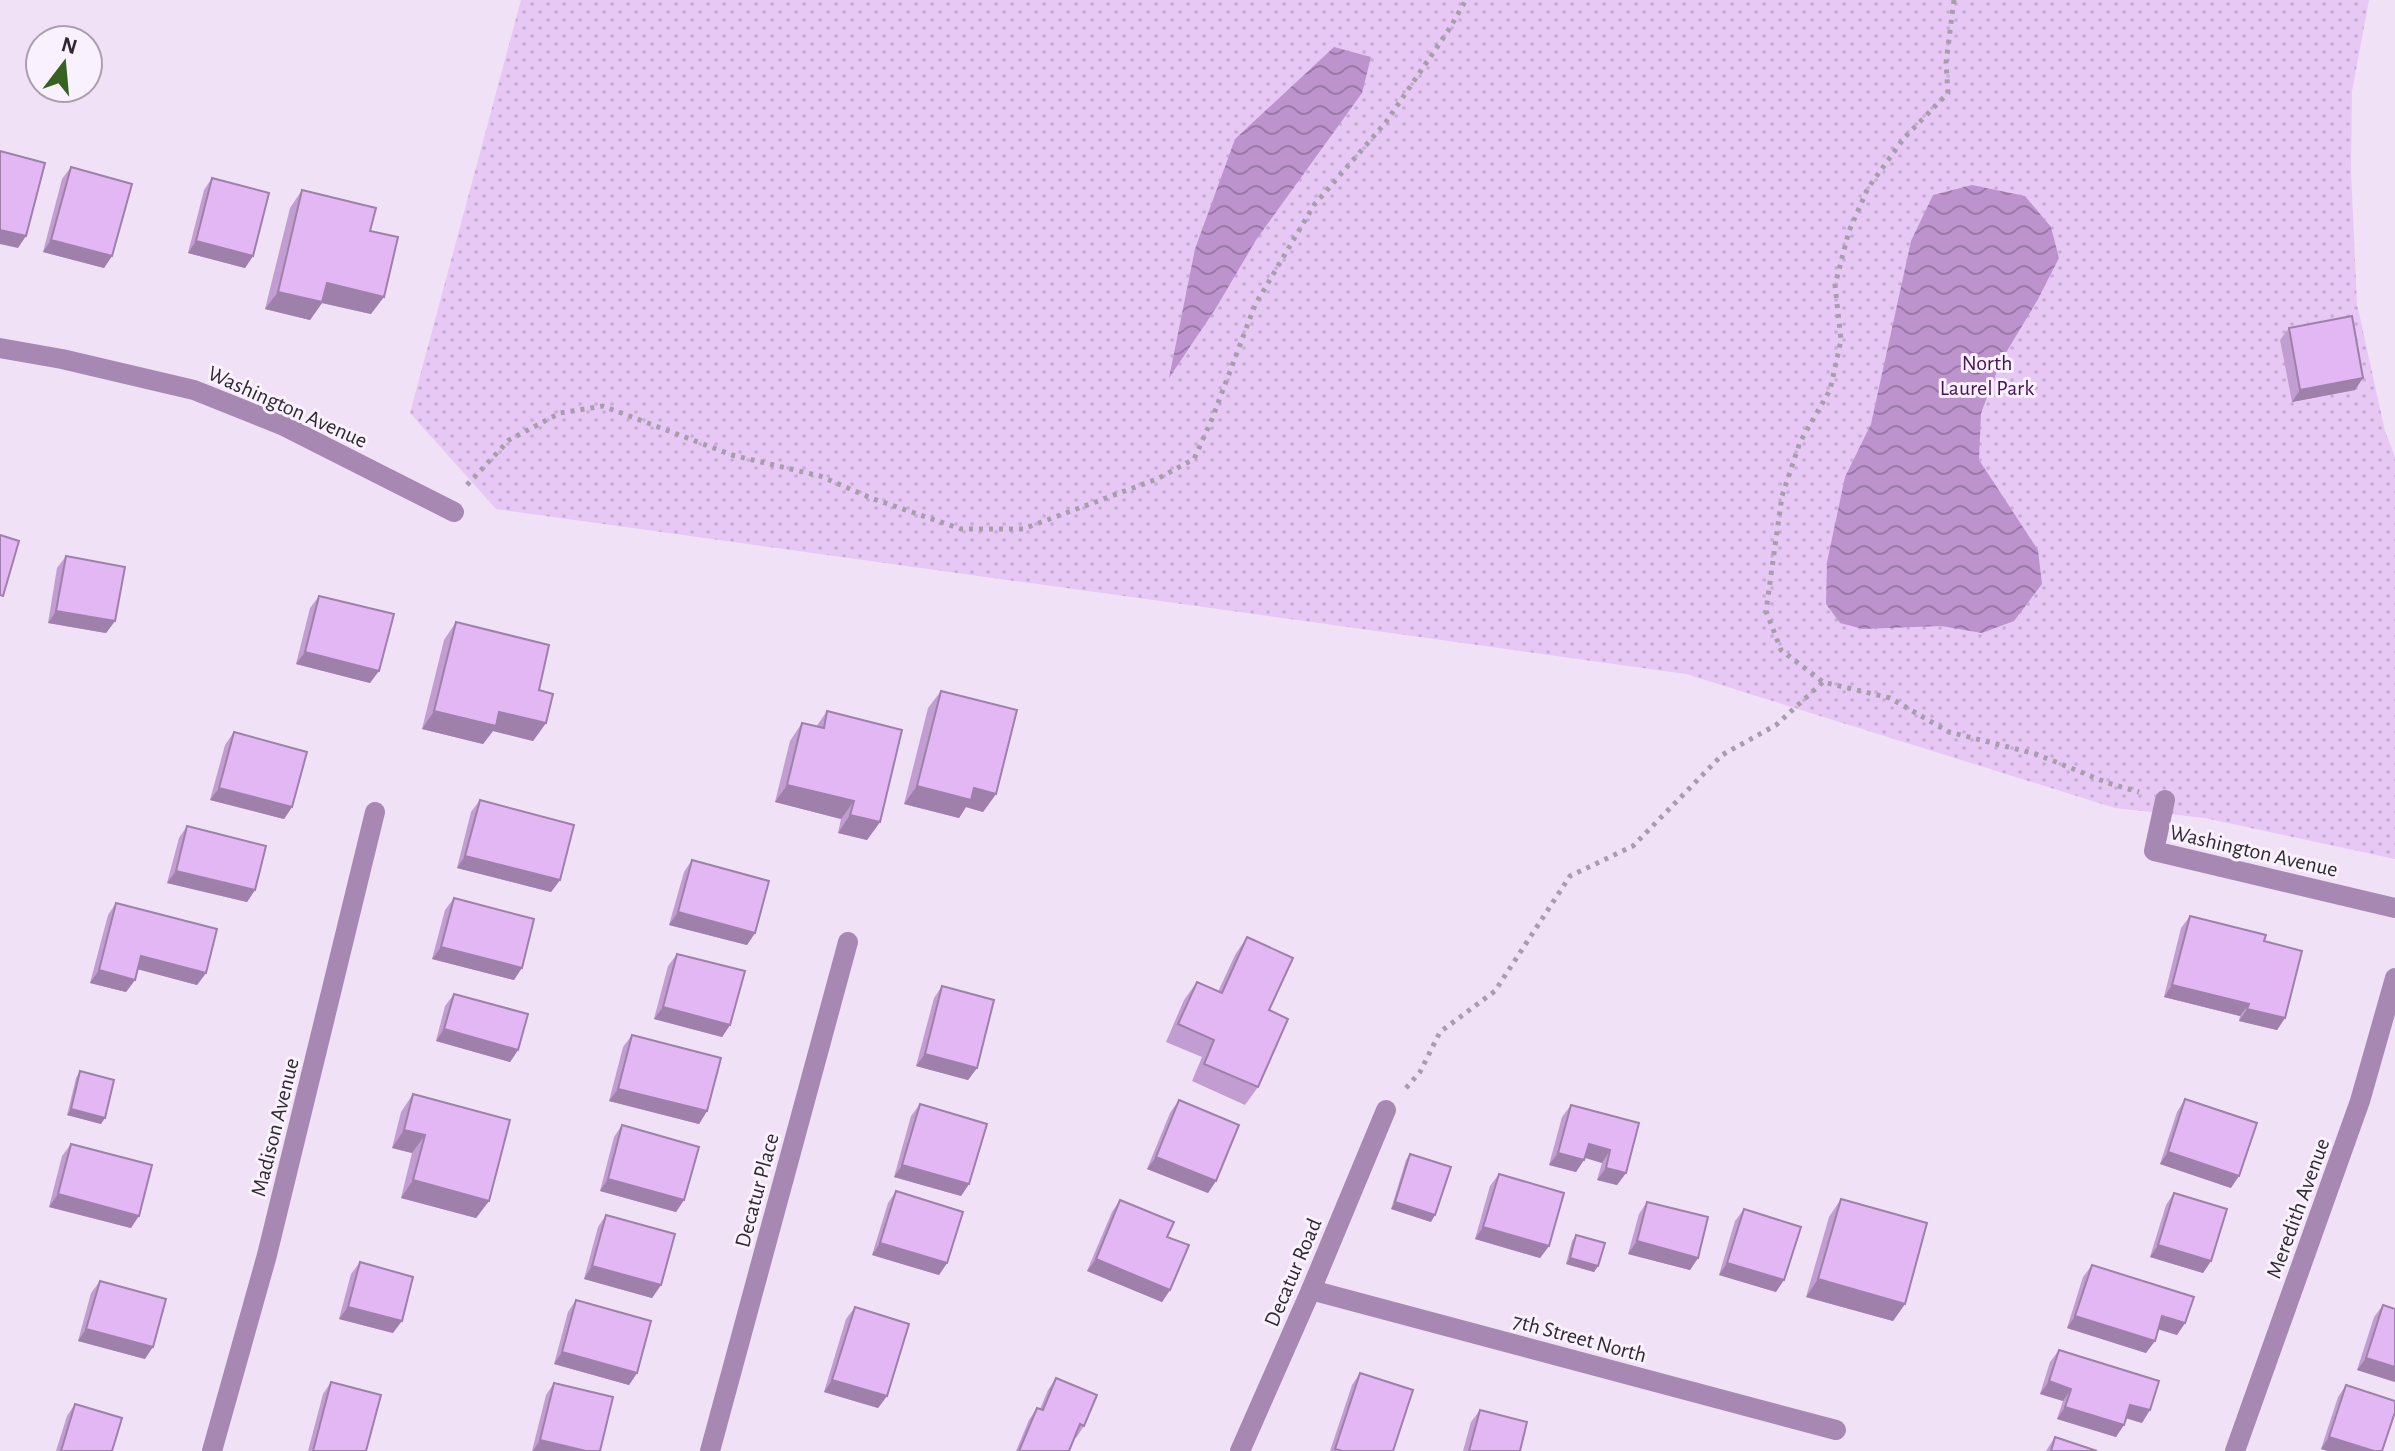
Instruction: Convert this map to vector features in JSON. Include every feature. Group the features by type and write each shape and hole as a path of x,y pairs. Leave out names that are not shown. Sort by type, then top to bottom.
{"street":[{"name":"Washington Avenue","path":"0,348 194,390 284,426 454,512"},
{"name":"Washington Avenue","path":"2165,800 2154,851 2395,908"},
{"name":"Madison Avenue","path":"212,1451 267,1255 375,812"},
{"name":"Decatur Place","path":"710,1451 848,942"},
{"name":"Meredith Avenue","path":"2235,1451 2360,1101 2395,978"},
{"name":"Decatur Road","path":"1240,1451 1386,1110"},
{"name":"7th Street North","path":"1311,1290 1836,1430"}],"path":[{"path":"454,512 469,480 509,440 560,413 603,406 732,455 820,476 871,498 961,529 1023,529 1157,479 1194,459 1255,305 1314,205 1386,122 1466,0"},
{"path":"1954,0 1946,63 1948,93 1904,138 1868,188 1849,231 1835,285 1841,340 1830,390 1800,442 1782,496 1766,611 1781,650 1823,682 1890,698 1949,732 2036,754 2108,783 2165,800"},
{"path":"1386,1110 1420,1072 1440,1032 1495,991 1570,876 1633,846 1722,755 1776,725 1823,682"}],"green space":[{"name":"North Laurel Park","path":"521,0 2369,0 2352,91 2351,171 2357,304 2385,431 2395,457 2395,859 2205,818 2115,808 1686,674 496,509 410,413"}],"water":[{"path":"1334,47 1371,57 1362,93 1256,240 1216,308 1169,378 1195,249 1235,139"},
{"path":"1972,185 2025,196 2051,227 2059,258 2001,361 1981,413 1979,460 2038,550 2042,584 2014,621 1982,633 1941,626 1863,629 1840,623 1826,604 1827,562 1845,477 1871,424 1911,241 1933,195"}],"building":[{"path":"0,151 45,163 26,236 0,230"},
{"path":"71,167 132,184 112,256 51,240"},
{"path":"212,178 269,193 253,256 196,241"},
{"path":"302,190 376,208 370,231 398,237 384,297 327,283 322,302 278,292"},
{"path":"2352,316 2363,378 2300,390 2289,328"},
{"path":"0,535 19,541 3,596 0,595"},
{"path":"66,556 125,567 115,621 56,611"},
{"path":"319,596 394,614 379,671 305,652"},
{"path":"456,622 549,645 539,690 553,694 546,723 499,712 496,726 434,711"},
{"path":"941,691 1017,710 996,794 974,788 971,800 917,786"},
{"path":"827,711 902,730 880,822 850,815 854,801 787,785 802,723 824,728"},
{"path":"234,732 307,752 292,807 219,788"},
{"path":"480,800 574,825 560,880 465,856"},
{"path":"187,826 266,846 255,890 176,871"},
{"path":"692,860 769,881 755,933 678,912"},
{"path":"454,898 534,919 522,968 441,947"},
{"path":"116,903 217,929 206,973 141,956 135,980 99,970"},
{"path":"2190,916 2266,935 2264,941 2302,951 2285,1018 2247,1009 2249,1004 2172,985"},
{"path":"1247,937 1293,958 1269,1010 1288,1019 1258,1087 1204,1064 1214,1040 1178,1024 1197,982 1222,993"},
{"path":"677,954 745,971 730,1025 663,1007"},
{"path":"942,986 994,1000 977,1068 925,1054"},
{"path":"454,994 528,1014 518,1050 444,1029"},
{"path":"632,1035 721,1058 707,1111 618,1089"},
{"path":"80,1071 114,1080 105,1118 71,1109"},
{"path":"413,1094 510,1120 489,1201 413,1180 425,1135 404,1130"},
{"path":"2185,1099 2257,1123 2239,1176 2168,1152"},
{"path":"1179,1100 1239,1125 1216,1181 1156,1157"},
{"path":"920,1104 987,1124 969,1184 902,1165"},
{"path":"1571,1105 1639,1123 1626,1173 1606,1168 1610,1150 1589,1144 1584,1160 1558,1153"},
{"path":"622,1125 699,1147 684,1200 608,1179"},
{"path":"71,1144 152,1165 139,1216 58,1194"},
{"path":"1410,1154 1451,1167 1435,1215 1395,1202"},
{"path":"1499,1174 1564,1193 1549,1246 1483,1227"},
{"path":"896,1191 963,1212 947,1263 880,1243"},
{"path":"2174,1193 2227,1209 2211,1261 2158,1245"},
{"path":"1841,1199 1927,1223 1905,1304 1818,1279"},
{"path":"1120,1200 1174,1222 1167,1237 1189,1245 1170,1290 1096,1259"},
{"path":"1647,1202 1708,1217 1698,1258 1637,1241"},
{"path":"1744,1209 1801,1227 1784,1280 1727,1263"},
{"path":"606,1215 675,1234 661,1285 592,1266"},
{"path":"1576,1235 1605,1243 1598,1266 1570,1258"},
{"path":"360,1262 413,1277 402,1321 348,1307"},
{"path":"2092,1265 2194,1297 2185,1323 2162,1316 2155,1341 2075,1316"},
{"path":"100,1281 166,1299 153,1347 86,1329"},
{"path":"576,1300 651,1321 637,1373 562,1352"},
{"path":"2383,1305 2395,1309 2395,1367 2366,1358"},
{"path":"855,1307 909,1324 887,1396 832,1380"},
{"path":"2059,1350 2159,1381 2150,1410 2130,1405 2124,1425 2065,1407 2071,1389 2049,1381"},
{"path":"1360,1373 1413,1390 1393,1451 1335,1449"},
{"path":"1056,1378 1097,1395 1084,1426 1080,1424 1069,1451 1019,1451 1037,1408 1043,1410"},
{"path":"331,1382 381,1395 366,1451 313,1451"},
{"path":"554,1383 613,1397 600,1451 586,1451 540,1440"},
{"path":"2346,1385 2395,1401 2395,1412 2382,1451 2329,1437"},
{"path":"75,1404 122,1418 112,1451 61,1451"},
{"path":"1480,1410 1527,1422 1520,1451 1469,1451"},
{"path":"2055,1437 2097,1451 2051,1451"}]}
